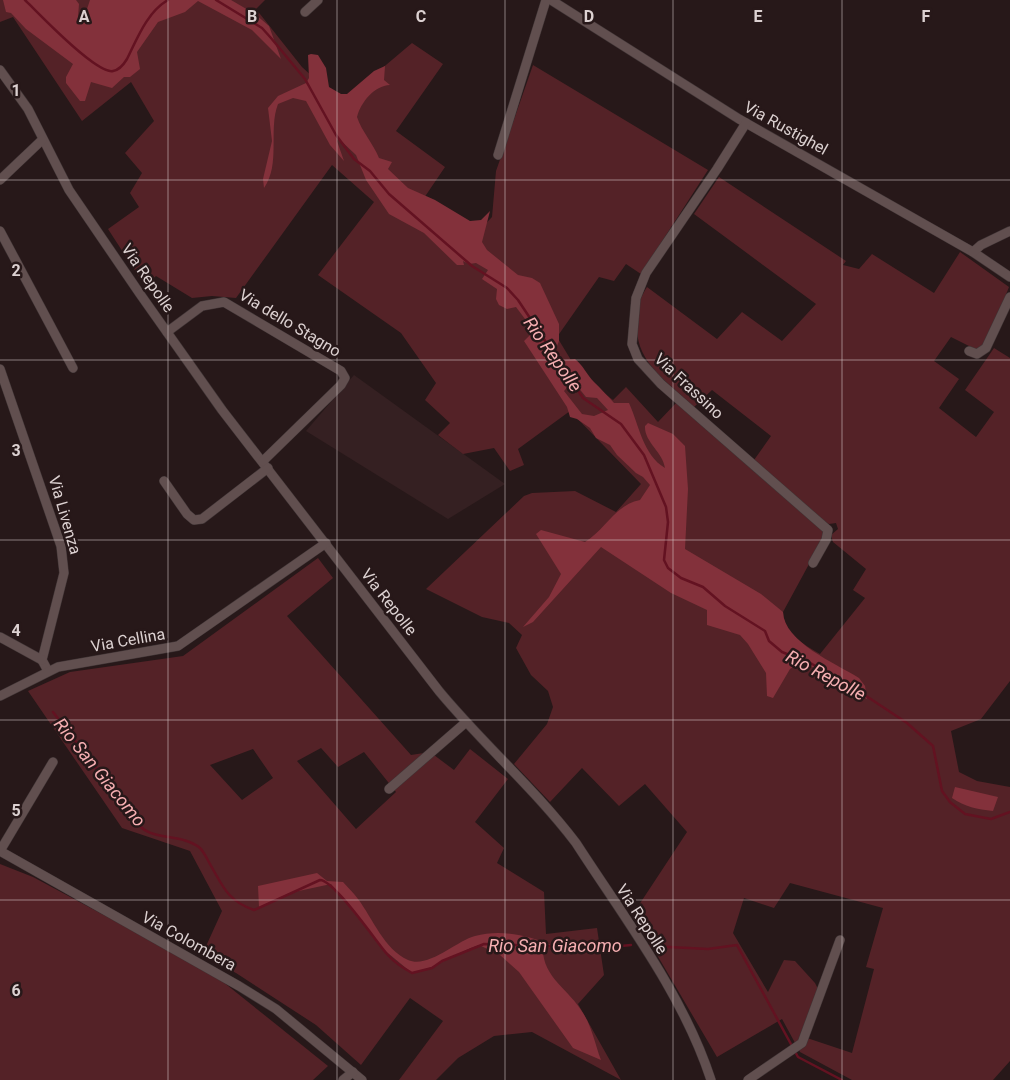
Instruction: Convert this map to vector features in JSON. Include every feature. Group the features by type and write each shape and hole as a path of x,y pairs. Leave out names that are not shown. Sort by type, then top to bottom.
{"street":[{"path":"305,12 318,0"},
{"path":"498,155 546,0"},
{"name":"Via Rustighel","path":"551,0 746,123 973,252 1010,277"},
{"name":"Via Repolle","path":"0,70 28,109 42,140 69,190 222,410 465,722 558,820 576,844 678,1002 702,1052 711,1080"},
{"name":"Via Frassino","path":"746,123 646,273 636,298 632,344 638,359 661,384 828,530 826,540 813,562"},
{"path":"0,180 42,140"},
{"path":"0,231 73,368"},
{"path":"973,252 981,245 1010,231"},
{"path":"968,351 977,354 986,348 1010,297"},
{"name":"Via dello Stagno","path":"167,332 202,306 213,302 224,302 340,371 345,378 341,385 265,465"},
{"name":"Via Livenza","path":"0,369 62,546 64,573 42,660"},
{"path":"164,481 188,514 194,520 202,519 265,465"},
{"name":"Via Cellina","path":"0,696 48,671 178,646 326,543"},
{"path":"0,637 42,660 48,671"},
{"path":"389,789 465,722"},
{"name":"Via Colombera","path":"53,762 0,851 239,986 276,1009 362,1080"},
{"path":"748,1080 802,1043 840,940"},
{"path":"343,1080 353,1072"}],"shaded area":[{"path":"0,0 265,0 256,9 302,67 341,103 412,43 443,64 396,131 445,167 424,198 472,238 492,217 496,171 533,65 708,170 641,274 626,264 614,281 599,277 557,337 580,375 613,400 626,387 658,422 676,403 820,528 823,532 821,542 783,612 784,620 790,632 801,642 820,654 865,598 853,590 866,569 833,542 831,535 838,529 836,523 829,524 824,521 754,460 771,436 712,390 694,407 655,371 641,350 638,338 638,309 644,292 647,287 717,339 742,312 782,341 816,304 694,214 719,177 846,261 843,265 859,269 872,254 934,293 960,252 1009,287 989,337 981,349 975,349 951,337 934,361 959,379 939,408 976,437 994,412 965,390 994,348 1010,358 1010,681 981,719 951,731 959,772 977,781 1010,787 1010,1061 993,1080 852,1080 800,1052 782,1019 717,1057 633,914 687,832 645,784 619,806 582,768 550,802 514,764 547,724 553,707 548,691 531,675 516,648 522,635 509,623 482,617 426,589 524,496 532,493 575,491 616,512 641,484 570,411 518,449 524,465 510,471 494,448 463,454 438,435 450,423 425,400 436,383 401,333 318,275 374,202 332,165 236,298 212,296 192,298 156,276 145,286 108,229 139,207 130,193 142,173 125,153 154,121 131,82 82,121 13,17 0,22","holes":["790,883 883,908 866,967 874,969 852,1053 801,1036 819,991 815,983 795,961 784,960 768,992 733,933 744,898 774,908"]},
{"path":"3,0 76,0 79,4 78,17 83,21 90,0 231,0 255,14 269,26 281,59 252,30 198,1 185,12 158,22 137,52 140,69 130,77 124,77 112,88 91,82 85,101 80,101 66,83 66,77 73,64 26,29 11,13 6,12"},
{"path":"308,55 318,55 326,68 329,87 341,94 347,94 374,71 385,66 384,80 390,85 379,88 369,96 357,117 379,158 392,162 388,169 408,188 435,200 470,221 481,220 490,211 482,242 487,250 518,275 532,278 540,283 559,324 559,341 555,351 562,360 575,359 614,403 629,403 642,439 652,455 665,468 664,462 647,437 645,426 648,423 673,434 685,446 688,489 685,549 761,594 783,612 786,623 792,633 801,642 812,651 859,678 865,686 867,699 802,661 790,669 773,698 767,696 766,673 748,644 740,635 707,625 707,610 671,593 601,547 533,622 523,627 549,597 561,574 536,534 541,530 585,542 617,512 631,503 640,500 650,485 617,455 610,445 596,438 590,428 577,419 570,417 567,407 524,341 534,331 516,307 507,309 499,305 496,299 497,289 482,279 488,270 476,263 469,264 463,261 464,265 457,265 424,233 389,214 366,180 356,155 338,138 337,141 344,161 330,145 306,101 293,98 278,104 275,114 272,168 264,188 263,179 272,141 268,108 278,96 306,83 309,78","holes":["573,381 586,397 597,398 608,410 594,416 582,414 564,391"]},
{"path":"354,375 505,484 448,519 306,431"},
{"path":"318,558 333,578 287,616 411,755 430,752 454,770 470,749 508,779 475,822 504,848 497,863 544,892 546,934 597,928 604,975 578,1004 621,1080 532,1032 494,1036 458,1058 436,1080 399,1080 443,1021 410,998 361,1065 316,1025 236,973 202,955 222,911 190,851 122,828 28,691 70,672 183,656","holes":["321,748 338,767 364,752 396,792 356,829 297,761","253,749 273,778 242,800 210,765"]},
{"path":"955,787 998,797 993,811 971,807 952,798"},
{"path":"0,864 33,877 212,973 328,1066 313,1080 0,1080"},
{"path":"317,873 327,881 343,882 356,897 392,949 408,960 424,961 467,939 494,933 525,936 553,946 562,942 570,946 585,947 590,951 574,953 543,946 546,966 586,1018 601,1060 573,1048 519,972 500,955 479,945 429,968 412,973 383,949 331,884 294,892 259,907 258,886"}],"waterway":[{"name":"Rio Repolle","path":"25,0 82,54 105,70 113,71 126,61 154,11 168,0"},
{"name":"Rio Repolle","path":"216,0 262,28 305,79 336,135 354,159 370,171 389,194 472,266 507,288 518,300 583,398 621,424 644,455 666,507 668,522 664,560 668,568 681,578 703,587 725,606 765,631 769,641 782,652 812,664 842,680 907,723 933,746 942,791 950,802 965,814 991,819 1010,812"},
{"name":"Rio San Giacomo","path":"53,712 142,828 148,832 186,841 200,848 232,898 254,910 320,880 335,890 344,900 389,957 412,973 432,968 442,961 484,944 601,948 631,945"},
{"name":"Rio San Giacomo","path":"650,946 708,949 737,945 798,1057 842,1080"}]}
